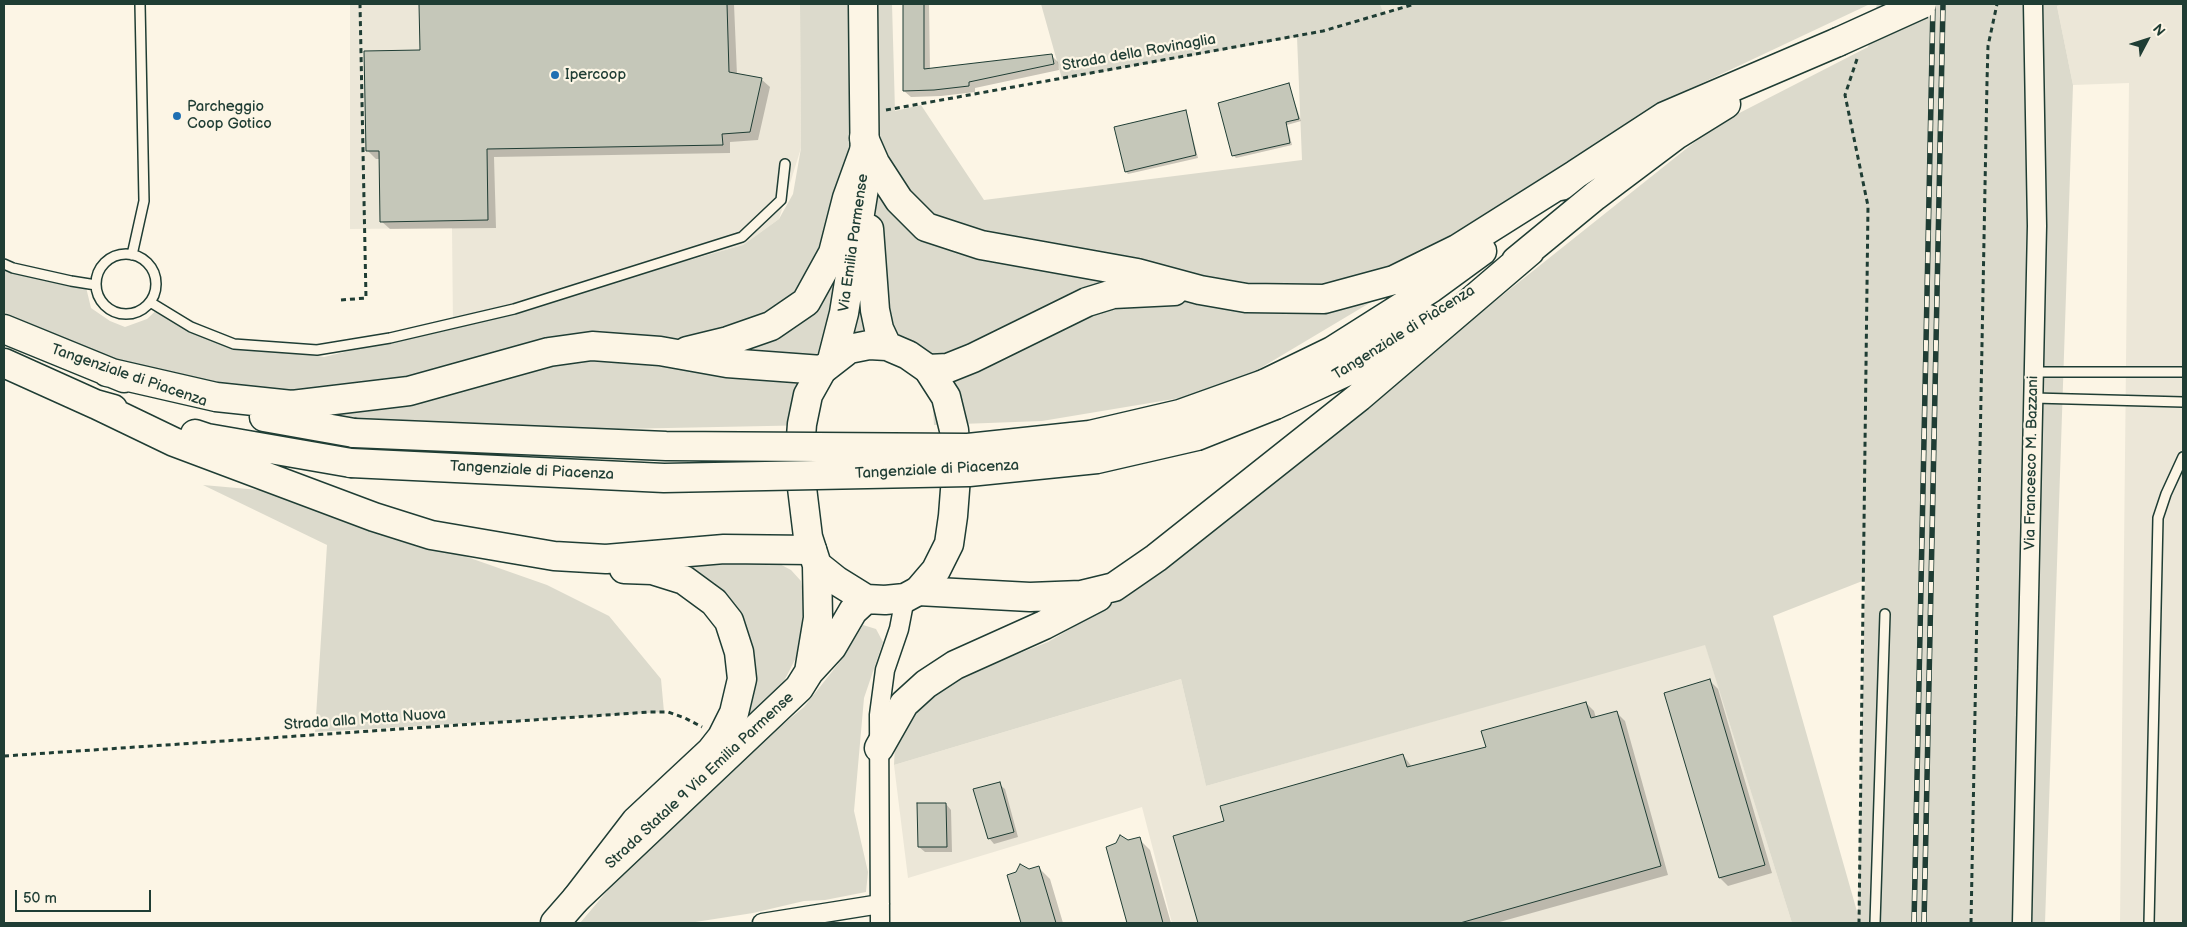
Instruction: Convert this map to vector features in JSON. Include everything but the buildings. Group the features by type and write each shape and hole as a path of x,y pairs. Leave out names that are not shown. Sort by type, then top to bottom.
{"main road":[{"name":"Via Emilia Parmense","path":"827,365 844,313 865,182 863,4"},
{"name":"Tangenziale di Piacenza","path":"4,363 94,404 208,438 351,463 664,478 969,472 1097,459 1197,436 1269,395 1332,351 1430,289 1502,236 1576,174 1665,116 1801,58 1847,50 1922,4"},
{"name":"Tangenziale di Piacenza","path":"4,329 107,372 225,410 354,433 666,446 968,448 1090,435 1269,395 1352,368 1530,251 1595,196 1676,135 1801,58"},
{"path":"864,134 875,163 900,200 926,227 981,245 1137,273 1200,290 1246,298 1324,299 1394,280 1457,249 1576,174"},
{"path":"676,354 728,341 771,326 806,302 833,253 864,134"},
{"path":"865,182 875,310 879,329 887,346"},
{"path":"879,748 904,704 926,684 955,665 1079,608 1156,558 1359,397 1530,251"},
{"path":"928,368 948,368 973,358 1087,302 1105,296 1200,290"},
{"path":"107,372 216,397 292,406 409,391 549,352 592,346 676,354 727,363 827,365 849,349 869,345 887,346 908,355 928,368 946,397 954,430 957,464 949,544 936,570 911,594"},
{"name":"Strada Statale 9 Via Emilia Parmense","path":"555,923 576,898 782,705 799,688 809,672 818,618 814,557 808,537 804,510 800,453 802,424 808,395 827,365"},
{"path":"94,404 174,442 374,517 431,535 554,556 606,559 724,549 814,557 837,581 866,599 885,600 911,594 1030,597 1081,595 1114,587"},
{"path":"554,556 592,568 652,570 684,580 714,602 729,621 739,652 742,679 734,713 722,737 711,751 636,821 576,898"},
{"path":"809,672 832,648 853,611 866,599"}],"street":[{"name":"Via Francesco M. Bazzani","path":"2022,923 2034,398 2037,154 2033,76 2033,4"},
{"path":"880,923 879,715 885,670 911,594"},
{"path":"762,923 880,904"}],"lane":[{"path":"132,254 144,201 140,4"},
{"path":"150,302 190,327 234,344 317,350 390,338 514,309 742,237 781,200 785,164"},
{"path":"123,254 132,254 142,258 155,273 156,288 150,302 136,313 117,313 109,309 102,302 96,285 97,276 107,261 123,254"},
{"path":"4,264 13,268 96,285"},
{"path":"2034,372 2183,372"},
{"path":"2034,398 2183,402"},
{"path":"2148,923 2158,518 2166,494 2183,457"},
{"path":"1875,923 1885,614"}],"path":[{"path":"341,300 366,298 360,4"},
{"name":"Strada della Rovinaglia","path":"864,134 1323,32 1415,4"},
{"path":"1971,923 1988,46 1997,4"},
{"path":"1847,50 1845,95 1868,206 1859,923"},
{"name":"Strada alla Motta Nuova","path":"4,756 650,712 668,712 685,718 722,737"}],"shaded area":[{"path":"350,4 800,4 801,148 779,219 743,245 453,326 452,228 350,229"},
{"path":"800,4 892,4 895,111 921,105 984,200 1302,160 1297,37 1062,79 1041,4 1380,4 1384,15 1405,4 1870,4 1664,101 1440,261 1222,391 1042,421 934,425 932,395 916,372 885,359 860,360 834,374 817,406 817,425 419,433 313,414 111,358 4,312 4,271 85,283 91,308 110,321 125,327 147,319 162,305 237,343 324,357 453,326 743,245 779,219 793,194 801,148"},
{"path":"1380,4 1405,4 1383,15"},
{"path":"1877,4 2063,4 2057,6 2073,85 2045,923 1792,923 1705,645 1206,786 1181,679 894,765 895,744 910,719 939,688 982,668 1048,642 1124,597 1716,125 1868,47","holes":["1865,580 1858,915 1773,616"]},
{"path":"2063,4 2183,4 2183,923 2120,923 2129,83 2073,85 2057,6"},
{"path":"203,485 282,492 547,585 609,616 661,679 664,712 315,732 327,545"},
{"path":"683,560 772,560 791,570 801,581 806,610 802,646 781,687 750,717 745,714 722,592 708,580 683,568"},
{"path":"863,625 876,629 883,642 864,698 854,811 868,872 866,892 825,900 804,901 753,913 689,923 580,923 631,863 734,765 804,707 842,659"},
{"path":"1705,644 1792,923 1172,923 1142,807 908,878 894,765 1181,679 1206,786"}],"railway":[{"path":"1914,923 1933,4"},
{"path":"1924,923 1943,4"}],"place":[{"name":"Ipercoop","path":"555,75"},
{"name":"Parcheggio Coop Gotico","path":"177,116"}]}
